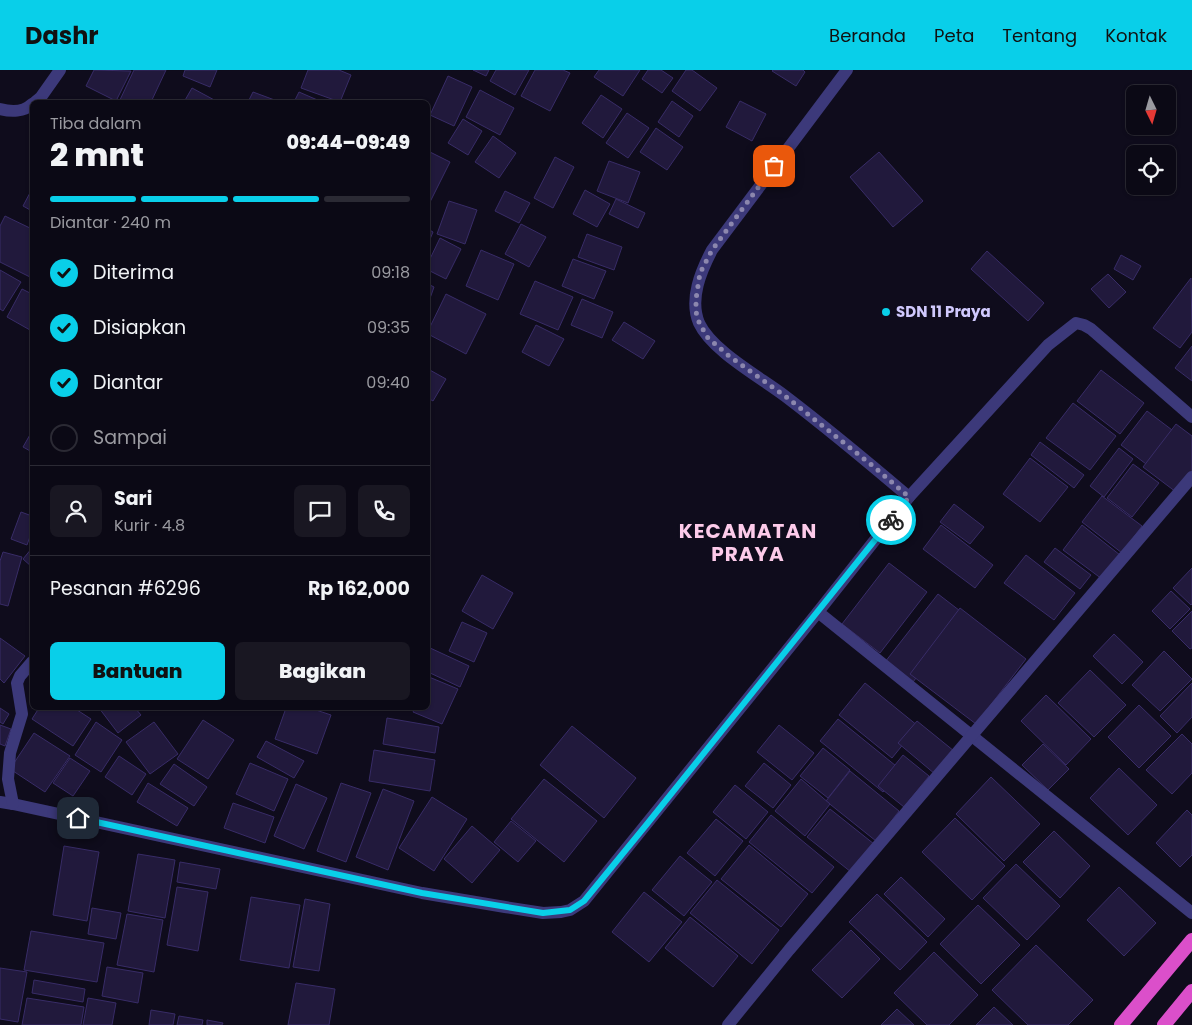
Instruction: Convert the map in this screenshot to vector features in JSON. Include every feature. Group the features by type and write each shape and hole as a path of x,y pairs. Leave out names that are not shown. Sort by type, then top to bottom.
{"highway":[{"path":"1121,1025 1192,940"},
{"path":"1164,1025 1192,991"}],"street":[{"path":"38,100 60,70"},
{"path":"846,70 712,250 700,273 696,312 707,337 729,356 785,396 909,497"},
{"path":"0,109 9,111 27,109 30,106"},
{"path":"30,664 20,676 17,683 22,714 10,753 6,803 422,893 543,913 570,910 584,901 909,497 1048,345 1076,323 1084,325 1192,417"},
{"path":"728,1025 789,950 1192,477"},
{"path":"818,612 1192,913"}],"building":[{"path":"94,70 131,71 116,100 86,86"},
{"path":"134,70 166,70 152,100 120,100"},
{"path":"185,70 217,70 210,87 183,76"},
{"path":"308,70 339,70 351,75 341,100 334,100 301,88"},
{"path":"473,70 489,70 486,76"},
{"path":"496,70 529,70 515,95 490,81"},
{"path":"535,70 563,70 570,73 550,111 521,96"},
{"path":"599,70 640,70 623,96 594,77"},
{"path":"648,70 661,70 673,78 662,93 642,79"},
{"path":"686,70 692,70 717,88 700,111 672,91"},
{"path":"773,70 803,70 805,72 796,86"},
{"path":"448,76 472,87 454,126 430,115"},
{"path":"192,88 214,100 185,100"},
{"path":"480,90 514,108 500,135 466,117"},
{"path":"253,92 275,100 249,100"},
{"path":"299,92 317,100 295,100"},
{"path":"601,95 622,109 603,138 582,123"},
{"path":"672,101 693,116 679,137 658,122"},
{"path":"740,101 766,114 752,141 726,127"},
{"path":"627,113 649,128 628,158 606,143"},
{"path":"463,119 482,131 468,155 448,143"},
{"path":"656,128 683,147 667,170 640,152"},
{"path":"493,136 516,153 499,178 475,162"},
{"path":"430,152 450,162 430,202"},
{"path":"879,152 923,201 893,227 850,177"},
{"path":"555,157 574,167 553,208 534,198"},
{"path":"609,161 640,172 628,203 597,191"},
{"path":"585,190 610,204 597,227 573,214"},
{"path":"505,191 530,203 519,223 495,211"},
{"path":"30,193 30,210 23,206"},
{"path":"616,199 645,213 638,228 609,214"},
{"path":"449,201 477,210 465,244 437,234"},
{"path":"5,216 30,228 30,277 0,262 0,226"},
{"path":"521,224 546,237 529,267 505,254"},
{"path":"587,234 622,247 614,270 578,257"},
{"path":"440,238 461,249 446,279 430,271 430,259"},
{"path":"481,250 514,264 498,300 466,286"},
{"path":"987,251 1044,303 1028,321 971,269"},
{"path":"1121,255 1141,266 1133,280 1114,269"},
{"path":"573,259 606,271 594,299 562,286"},
{"path":"0,270 21,282 3,311 0,309"},
{"path":"1108,274 1126,292 1109,308 1091,289"},
{"path":"1191,278 1192,332 1180,348 1153,328"},
{"path":"535,281 573,297 558,330 520,314"},
{"path":"430,285 434,287 430,298"},
{"path":"22,289 30,293 30,330 7,317"},
{"path":"446,294 486,314 466,354 430,335 430,327"},
{"path":"582,299 613,312 602,338 571,325"},
{"path":"624,322 655,341 643,359 612,340"},
{"path":"536,325 564,339 549,366 522,352"},
{"path":"1192,346 1192,381 1175,368"},
{"path":"430,370 446,379 433,401 430,399"},
{"path":"1101,370 1144,403 1120,434 1077,401"},
{"path":"1073,403 1116,436 1090,470 1046,438"},
{"path":"1147,411 1176,433 1150,467 1121,445"},
{"path":"1176,424 1192,436 1192,471 1176,492 1143,467"},
{"path":"30,435 30,451 23,447"},
{"path":"1040,442 1084,475 1074,488 1031,455"},
{"path":"1119,448 1133,459 1104,497 1090,486"},
{"path":"1030,458 1068,487 1040,522 1003,494"},
{"path":"1133,464 1159,483 1132,517 1107,498"},
{"path":"1102,496 1142,526 1122,553 1082,522"},
{"path":"954,504 984,527 970,544 940,522"},
{"path":"21,512 30,515 30,537 27,545 11,539"},
{"path":"941,525 993,565 975,588 923,549"},
{"path":"1082,525 1120,555 1102,579 1063,550"},
{"path":"1055,548 1091,575 1080,589 1044,562"},
{"path":"30,550 30,565 23,559"},
{"path":"3,552 22,557 8,606 0,604 0,561"},
{"path":"1026,555 1075,593 1054,620 1004,583"},
{"path":"889,563 927,592 880,653 842,624"},
{"path":"1192,568 1192,604 1191,605 1173,588"},
{"path":"482,575 513,593 493,629 462,611"},
{"path":"1171,591 1190,609 1170,629 1152,611"},
{"path":"938,594 964,614 913,682 885,662"},
{"path":"960,608 1026,659 976,724 910,674"},
{"path":"1192,611 1192,648 1190,649 1172,631"},
{"path":"462,622 487,633 474,662 449,651"},
{"path":"1114,634 1143,662 1122,684 1093,656"},
{"path":"0,638 25,656 4,683 0,679"},
{"path":"430,648 469,666 460,687 430,673"},
{"path":"1164,651 1192,679 1160,711 1132,685"},
{"path":"1090,670 1126,705 1094,737 1058,703"},
{"path":"430,677 458,689 442,724 413,712 414,710 430,710"},
{"path":"865,683 918,726 892,758 839,715"},
{"path":"1192,683 1192,717 1177,733 1160,716"},
{"path":"1046,695 1091,739 1066,765 1021,721"},
{"path":"1139,705 1171,736 1139,768 1108,737"},
{"path":"0,708 9,714 3,724 0,722"},
{"path":"38,710 77,710 91,719 73,746 32,719"},
{"path":"101,710 137,710 141,715 118,733"},
{"path":"285,710 316,710 331,715 317,754 275,739"},
{"path":"387,718 439,727 435,753 383,744"},
{"path":"838,719 901,770 883,792 820,741"},
{"path":"203,720 234,740 208,779 177,759"},
{"path":"917,721 954,751 935,774 898,743"},
{"path":"96,722 122,740 101,772 75,755"},
{"path":"154,722 178,754 150,774 126,742"},
{"path":"0,725 11,729 5,746 0,744"},
{"path":"779,725 814,753 792,780 757,752"},
{"path":"572,726 636,778 604,818 540,765"},
{"path":"34,733 70,756 45,792 10,769"},
{"path":"1182,734 1192,744 1192,773 1172,794 1146,770"},
{"path":"266,741 304,761 294,778 257,757"},
{"path":"1043,744 1069,769 1048,790 1022,765"},
{"path":"823,748 850,770 828,798 800,776"},
{"path":"374,750 435,760 430,791 369,781"},
{"path":"903,755 929,776 904,807 878,786"},
{"path":"119,756 146,774 132,795 105,777"},
{"path":"70,758 90,771 73,796 53,783"},
{"path":"250,763 288,779 274,811 236,794"},
{"path":"764,763 791,785 773,808 745,786"},
{"path":"174,764 207,787 194,806 160,784"},
{"path":"1119,768 1157,805 1128,835 1090,798"},
{"path":"850,771 899,811 876,841 826,801"},
{"path":"991,777 1040,824 1004,861 956,814"},
{"path":"544,779 597,821 564,862 511,819"},
{"path":"801,779 830,804 805,836 775,811"},
{"path":"148,783 188,808 177,826 137,802"},
{"path":"341,783 371,793 346,862 317,851"},
{"path":"296,784 327,798 304,849 274,836"},
{"path":"735,785 768,812 746,839 713,812"},
{"path":"383,789 414,801 388,870 356,857"},
{"path":"432,797 467,819 434,871 399,848"},
{"path":"233,803 274,817 265,843 224,828"},
{"path":"830,809 874,844 851,872 807,837"},
{"path":"1187,810 1192,815 1192,855 1180,867 1156,843"},
{"path":"771,815 834,867 812,893 749,842"},
{"path":"955,818 1005,866 972,900 922,852"},
{"path":"716,819 743,841 715,876 687,853"},
{"path":"511,821 536,841 518,862 494,842"},
{"path":"472,826 500,850 472,883 444,859"},
{"path":"1054,831 1090,866 1060,898 1023,862"},
{"path":"749,845 808,894 781,927 721,879"},
{"path":"64,846 99,852 87,921 53,915"},
{"path":"138,854 175,860 165,918 128,911"},
{"path":"680,856 712,882 684,916 652,890"},
{"path":"180,862 220,869 216,889 177,882"},
{"path":"1016,864 1060,906 1027,940 983,898"},
{"path":"901,877 945,919 928,937 884,894"},
{"path":"717,880 779,930 752,964 690,913"},
{"path":"177,887 208,892 198,951 167,945"},
{"path":"1119,887 1156,923 1124,956 1087,920"},
{"path":"644,892 682,922 649,962 612,932"},
{"path":"877,894 927,942 900,970 849,922"},
{"path":"251,897 300,905 289,968 240,960"},
{"path":"305,899 330,904 319,971 293,967"},
{"path":"978,905 1020,945 981,984 940,944"},
{"path":"92,908 121,913 116,939 88,934"},
{"path":"127,914 163,920 154,972 117,965"},
{"path":"690,917 738,956 713,987 665,948"},
{"path":"851,930 880,959 842,998 812,970"},
{"path":"31,931 104,943 97,982 24,970"},
{"path":"1036,945 1093,1000 1068,1025 1028,1025 992,990"},
{"path":"934,952 978,995 949,1025 927,1025 894,993"},
{"path":"107,967 143,973 138,1003 102,996"},
{"path":"0,968 27,972 18,1022 0,1019"},
{"path":"34,980 85,989 83,1002 32,993"},
{"path":"296,983 335,989 329,1025 288,1025"},
{"path":"27,998 84,1007 81,1025 22,1025"},
{"path":"88,998 116,1003 112,1025 83,1025"},
{"path":"994,1007 1013,1025 976,1025"},
{"path":"897,1009 914,1025 881,1025"},
{"path":"151,1010 175,1014 173,1025 149,1025"},
{"path":"179,1016 203,1020 202,1025 177,1025"},
{"path":"207,1020 223,1023 222,1025 207,1025"}],"way so far":[{"path":"774,166 712,250 700,273 696,299 696,312 699,322 707,337 729,356 785,396 909,497 891,520"}],"place":[{"name":"SDN 11 Praya","path":"886,312"}],"district":[{"name":"KECAMATAN PRAYA","path":"748,542"}],"route":[{"path":"78,818 422,893 543,913 570,910 584,901 806,628 891,520"}]}
